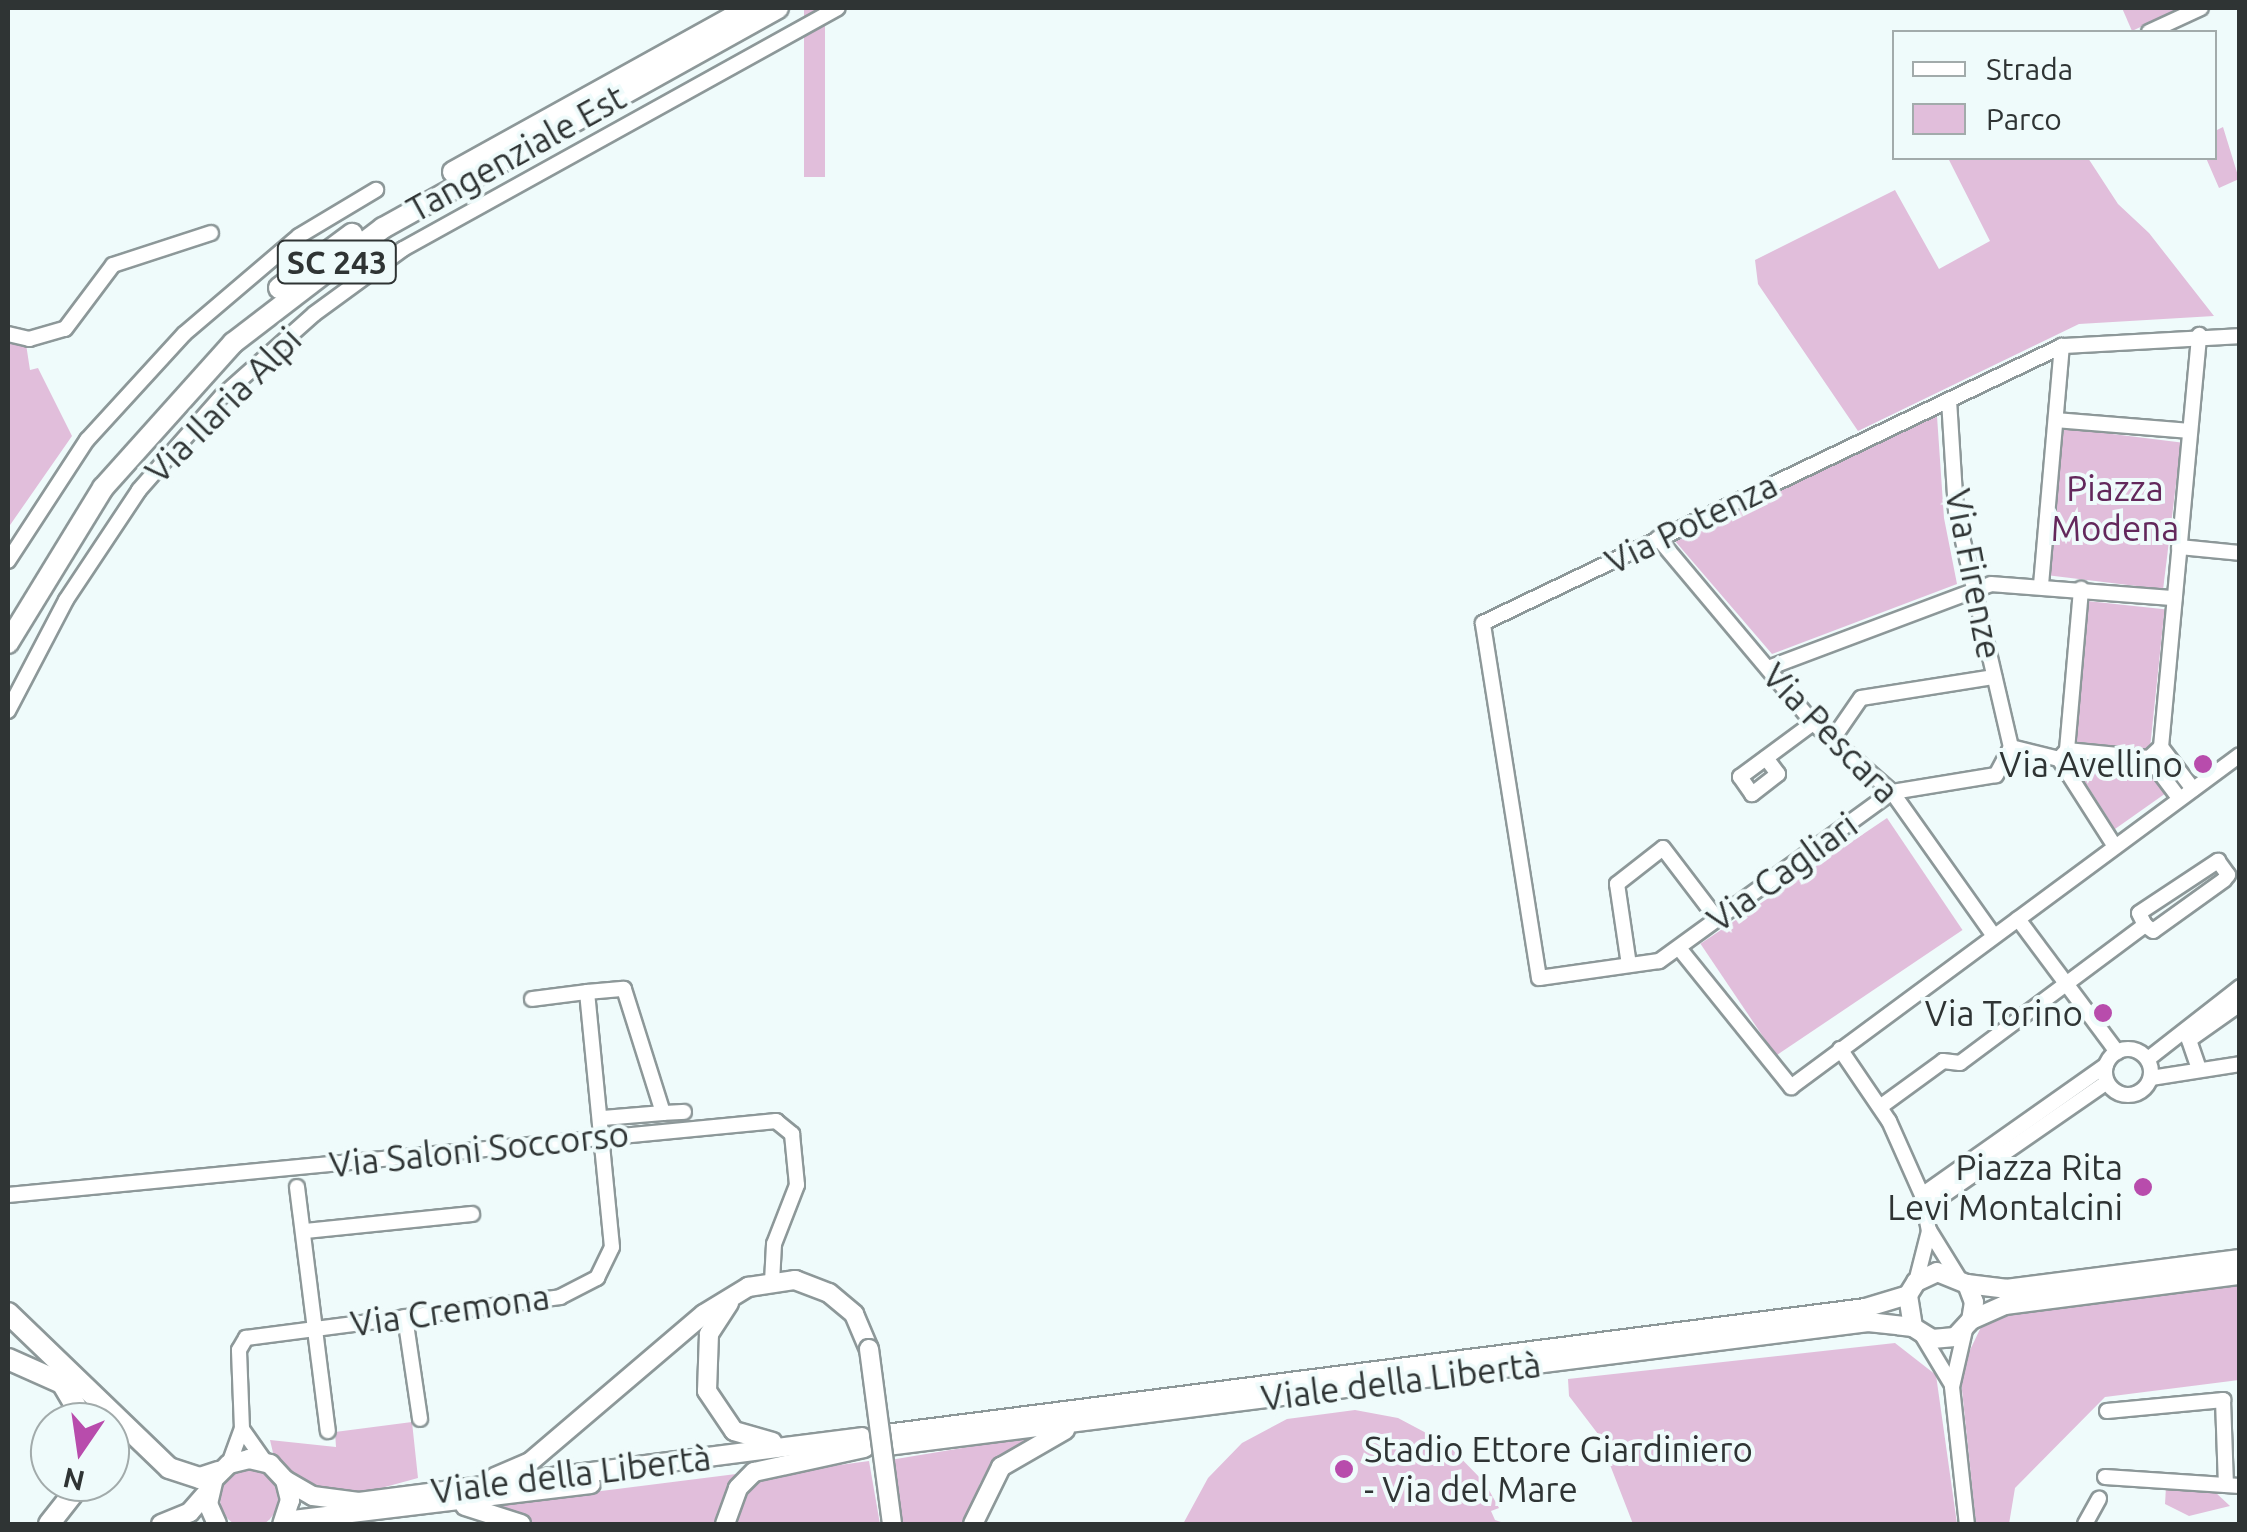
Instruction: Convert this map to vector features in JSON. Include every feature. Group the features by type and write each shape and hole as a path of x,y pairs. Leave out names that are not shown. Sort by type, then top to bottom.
{"highway":[{"name":"Tangenziale Est","path":"8,614 57,532 133,430 232,328 305,266 493,148 748,8"},
{"name":"Tangenziale Est","path":"8,643 103,488 233,343 383,228 778,8"},
{"path":"8,1313 169,1468 200,1478 219,1474"},
{"path":"8,1359 62,1383 73,1402"},
{"path":"50,1524 67,1502"}],"main road":[{"name":"Viale della Libertà","path":"2240,1259 2006,1289 1936,1272 1912,1289 1865,1308 887,1440 1096,1420 1868,1322 1944,1340 2005,1305 2240,1276"},
{"path":"386,1498 497,1476 530,1462 704,1314 748,1287 772,1280 812,1285 843,1302 869,1350 892,1524"},
{"path":"1962,1281 1974,1302 1968,1325"},
{"path":"748,1287 722,1312 705,1348 704,1376 723,1420 756,1442 863,1442"},
{"path":"1912,1289 1917,1331"},
{"path":"972,1524 984,1492 1009,1460 1096,1420"},
{"path":"724,1524 738,1488 754,1472 863,1442"},
{"name":"Viale della Libertà","path":"269,1464 285,1480 327,1499 386,1498 863,1442"},
{"name":"Viale della Libertà","path":"285,1480 290,1500 283,1522 424,1506 863,1442"},
{"path":"162,1524 190,1512 219,1474 249,1459 269,1464"},
{"path":"217,1524 219,1474"},
{"path":"424,1506 466,1506 521,1524"}],"street":[{"name":"Via Ilaria Alpi","path":"8,711 66,600 139,490 222,396 314,314 403,250 838,8"},
{"path":"2157,30 2200,8"},
{"path":"8,560 88,440 184,334 299,236 376,190"},
{"path":"8,334 30,338 65,329 113,264 211,233"},
{"path":"2179,798 2155,753 2199,335"},
{"name":"Via Potenza","path":"1539,978 1482,623 2062,346 2199,335 2240,336"},
{"path":"2042,585 2062,346"},
{"name":"Via Firenze","path":"1949,400 1956,511 2011,747"},
{"path":"2056,420 2190,431"},
{"name":"Via Pescara","path":"1658,538 1813,723 1892,792 1994,936"},
{"path":"2179,547 2240,553"},
{"path":"1768,668 1974,590 2042,585 2174,598"},
{"path":"2081,589 2063,755 2114,846"},
{"path":"1832,740 1861,698 1994,677"},
{"path":"1766,758 1813,723"},
{"path":"2011,747 2063,755 2155,753 2193,789"},
{"name":"Via Cagliari","path":"1539,978 1660,961 1892,792 1996,775 2011,747"},
{"path":"1679,948 1791,1087 2240,755"},
{"path":"1629,966 1617,884 1663,848 1717,919"},
{"path":"2218,861 2228,875 2224,880 2153,932 2145,925 2139,913 2218,861"},
{"path":"2018,919 2117,1052"},
{"path":"1880,1107 1943,1061 1960,1063 2145,925"},
{"path":"2148,1059 2240,987"},
{"path":"532,999 624,988 663,1113"},
{"name":"Via Cremona","path":"219,1474 242,1429 242,1343 318,1328 560,1297 597,1278 612,1247 605,1136 587,992"},
{"path":"2198,1069 2190,1040 2240,1004"},
{"path":"1923,1202 2106,1065 2117,1052 2134,1049 2148,1059 2151,1078"},
{"path":"1840,1050 1880,1107 1923,1202 1929,1230 1962,1281"},
{"path":"2107,1082 2130,1096 2151,1078 2240,1064"},
{"path":"2106,1065 2107,1082"},
{"path":"1923,1202 2107,1082"},
{"path":"603,1118 684,1112"},
{"name":"Via Saloni Soccorso","path":"8,1195 776,1121 788,1127 797,1196 778,1230 772,1280"},
{"path":"297,1187 318,1328 328,1432"},
{"path":"305,1231 472,1214"},
{"path":"1912,1289 1929,1230"},
{"path":"406,1317 420,1419"},
{"path":"1967,1524 1952,1387 1968,1325"},
{"path":"1917,1331 1952,1387"},
{"path":"2105,1477 2233,1485 2223,1400 2107,1411"},
{"path":"242,1429 252,1450 269,1464"},
{"path":"2085,1524 2099,1500"}],"green space":[{"path":"804,8 825,8 825,177 804,177"},
{"path":"2122,8 2181,8 2134,30"},
{"path":"2223,127 2239,179 2219,188 2207,160 2217,160 2217,130"},
{"path":"1949,160 2089,160 2118,204 2149,233 2214,316 2079,324 1858,431 1758,284 1755,260 1895,190 1939,269 1990,241"},
{"path":"8,338 26,344 30,370 38,368 72,436 8,528"},
{"path":"1937,416 1944,518 1957,584 1772,654 1675,541"},
{"name":"Piazza Modena","path":"2064,428 2181,442 2163,589 2046,575"},
{"name":"Piazza Modena","path":"2087,601 2165,609 2150,749 2072,741"},
{"path":"2073,763 2132,775 2149,769 2166,793 2115,829"},
{"path":"1887,818 1962,930 1776,1056 1700,944"},
{"path":"2239,1281 2239,1380 2105,1397 2015,1488 2009,1524 1976,1524 1960,1371 1981,1327 2004,1314"},
{"path":"1895,1343 1936,1375 1957,1524 1633,1524 1598,1434 1569,1396 1568,1379"},
{"name":"Stadio Ettore Giardiniero - Via del Mare","path":"1355,1410 1398,1418 1447,1444 1485,1483 1499,1508 1491,1511 1495,1520 1507,1524 1183,1524 1208,1478 1242,1443 1287,1419"},
{"path":"412,1422 418,1478 363,1493 301,1486 274,1457 270,1440 336,1447 335,1432"},
{"path":"1040,1435 995,1463 980,1483 966,1524 900,1524 890,1460"},
{"path":"869,1461 880,1524 731,1524 737,1499 758,1476"},
{"path":"249,1470 269,1479 278,1499 269,1519 249,1528 229,1519 220,1499 229,1479"},
{"path":"744,1473 728,1487 715,1524 535,1524 482,1506"},
{"path":"2166,1487 2214,1491 2230,1506 2189,1516 2165,1504"}],"place":[{"name":"Via Avellino","path":"2203,764"},
{"name":"Via Torino","path":"2103,1013"},
{"name":"Piazza Rita Levi Montalcini","path":"2143,1187"},
{"name":"Stadio Ettore Giardiniero - Via del Mare","path":"1344,1469"}]}
